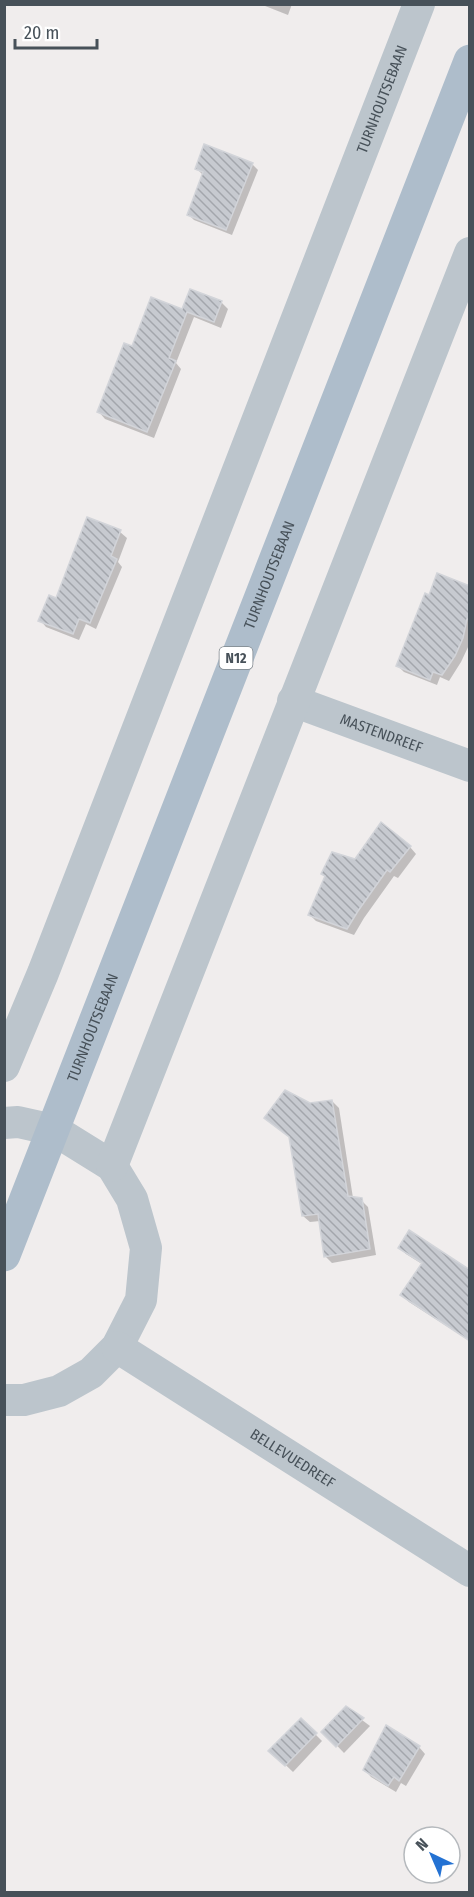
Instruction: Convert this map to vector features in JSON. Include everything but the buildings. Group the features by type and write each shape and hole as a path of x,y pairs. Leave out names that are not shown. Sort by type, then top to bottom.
{"main road":[{"name":"TURNHOUTSEBAAN","path":"4,1255 470,61"}],"street":[{"name":"TURNHOUTSEBAAN","path":"4,1066 51,951 419,4"},
{"path":"112,1166 470,254"},
{"name":"MASTENDREEF","path":"293,701 470,766"},
{"path":"4,1123 18,1122 54,1130 112,1166 132,1198 146,1248 141,1300 117,1347 91,1372 59,1391 24,1400 4,1400"},
{"name":"BELLEVUEDREEF","path":"117,1347 470,1570"}]}
